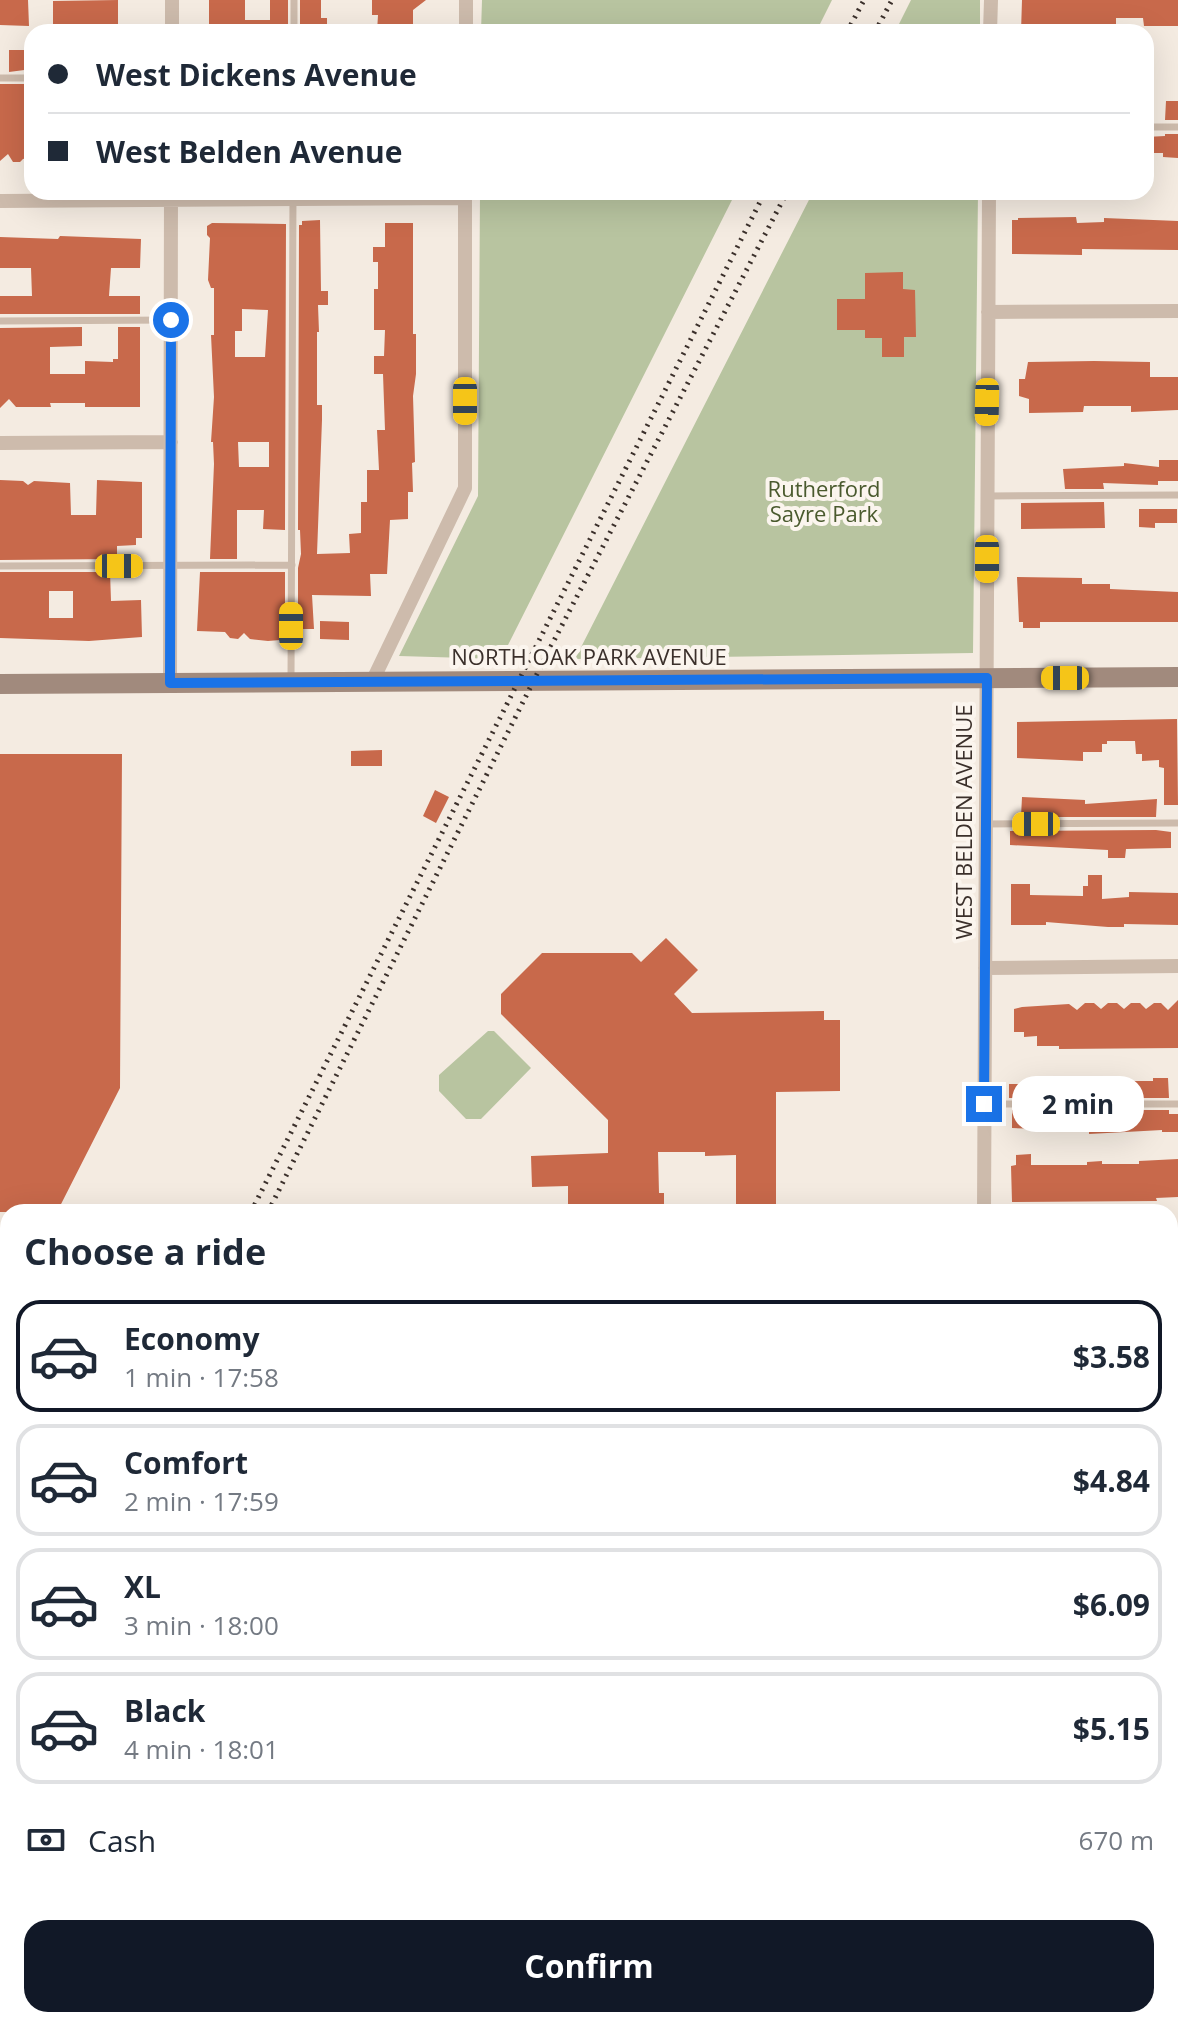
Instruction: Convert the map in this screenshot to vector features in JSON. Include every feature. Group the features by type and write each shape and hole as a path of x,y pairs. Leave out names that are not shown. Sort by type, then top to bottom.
{"street":[{"path":"172,0 172,24"},
{"path":"466,0 466,24"},
{"path":"990,24 991,0"},
{"path":"0,201 34,200"},
{"path":"170,683 171,200"},
{"path":"372,682 465,488 465,200"},
{"name":"WEST BELDEN AVENUE","path":"984,1204 989,200"},
{"path":"988,312 1178,311"},
{"path":"0,443 171,442"},
{"name":"NORTH OAK PARK AVENUE","path":"0,684 1178,677"},
{"path":"985,968 1178,966"}],"lane":[{"path":"294,0 294,24"},
{"path":"0,78 24,78"},
{"path":"1154,127 1178,127"},
{"path":"291,683 293,200"},
{"path":"0,321 171,320"},
{"path":"986,496 1178,495"},
{"path":"0,566 292,565"},
{"path":"986,824 1178,823"},
{"path":"984,1104 1178,1104"}],"green space":[{"path":"482,0 832,0 820,24 481,24"},
{"path":"911,0 980,0 980,24 899,24"},
{"path":"480,200 732,200 501,659 399,656 478,496"},
{"name":"Rutherford Sayre Park","path":"809,200 978,200 973,653 575,659"},
{"path":"488,1031 494,1031 531,1068 481,1119 466,1119 439,1091 439,1075"}],"building":[{"path":"0,0 28,0 29,24 0,25"},
{"path":"118,0 118,24 53,24 53,1"},
{"path":"209,0 245,0 245,20 270,20 270,0 288,0 288,24 209,24"},
{"path":"300,0 321,0 321,18 327,18 327,24 300,24"},
{"path":"372,0 426,0 413,10 413,24 377,24 378,15 372,15"},
{"path":"1022,0 1178,0 1178,26 1144,24 1143,18 1116,18 1116,24 1021,24"},
{"path":"9,50 24,50 24,70 9,72"},
{"path":"0,84 24,84 24,159 13,162 8,154 0,161"},
{"path":"1166,101 1178,101 1178,120 1165,120"},
{"path":"1178,134 1178,158 1154,153 1154,137"},
{"path":"1076,217 1077,223 1104,222 1104,218 1178,221 1178,250 1082,249 1082,255 1012,254 1012,220"},
{"path":"320,220 321,291 328,291 328,305 318,305 317,405 322,405 322,420 317,554 350,553 349,534 361,533 361,502 367,502 367,470 379,470 377,430 385,430 383,374 374,374 374,356 384,356 385,330 374,330 374,289 378,289 378,262 373,262 373,247 385,247 385,223 413,223 415,462 412,463 413,492 408,492 408,519 390,520 387,574 370,574 371,596 312,595 314,629 298,629 298,568 301,554 298,530 299,225 302,221"},
{"path":"212,223 286,224 285,530 263,529 264,510 237,510 237,559 210,559 214,464 211,442 214,397 211,335 214,335 214,288 208,280 210,238 207,226","holes":["242,309 268,310 265,357 235,357 235,331 242,331","238,442 269,442 269,467 239,467"]},
{"path":"60,236 141,239 140,268 111,268 109,296 140,296 140,314 0,314 0,296 32,296 31,268 0,268 0,237 58,239"},
{"path":"903,272 903,289 915,290 916,337 904,337 904,357 882,357 882,338 865,338 865,330 837,330 837,299 865,299 865,273"},
{"path":"82,327 82,346 50,347 50,374 85,374 85,361 113,362 113,359 118,359 118,327 140,327 140,407 85,407 85,403 50,403 51,407 16,407 9,399 0,408 0,328"},
{"path":"1028,362 1150,362 1150,377 1178,377 1178,410 1131,412 1131,406 1084,406 1083,412 1029,413 1029,399 1019,396 1019,379 1025,379"},
{"path":"1159,460 1178,460 1178,481 1158,481 1158,485 1103,483 1104,489 1065,489 1063,469 1124,466 1124,463 1159,467"},
{"path":"0,480 23,481 28,485 34,481 70,483 71,515 96,515 97,480 142,482 142,538 136,538 136,545 117,546 117,559 0,560"},
{"path":"1104,502 1105,528 1021,529 1021,503"},
{"path":"1139,509 1177,509 1177,523 1155,523 1155,528 1139,527"},
{"path":"0,572 110,572 111,601 141,600 142,637 89,641 0,638","holes":["49,591 73,591 73,618 49,618"]},
{"path":"200,572 285,572 285,637 268,641 250,639 244,633 238,639 230,638 225,632 197,631"},
{"path":"1017,577 1082,578 1082,584 1110,584 1110,589 1178,592 1178,622 1040,622 1040,628 1023,628 1023,622 1019,622"},
{"path":"320,621 349,622 349,640 320,639"},
{"path":"1177,719 1178,805 1164,805 1164,768 1159,767 1159,760 1142,761 1142,754 1136,754 1135,741 1107,741 1107,744 1102,744 1102,752 1083,752 1083,761 1017,758 1017,722"},
{"path":"382,750 382,766 351,766 351,751"},
{"path":"0,754 122,754 120,1088 61,1204 0,1204"},
{"path":"435,790 449,797 436,823 423,816"},
{"path":"1022,797 1085,800 1085,804 1157,799 1156,817 1021,817"},
{"path":"1010,831 1171,832 1171,848 1126,849 1125,858 1108,858 1108,850 1010,845"},
{"path":"1088,875 1102,875 1102,899 1129,897 1129,892 1178,893 1178,925 1124,924 1124,927 1108,927 1046,922 1046,925 1011,925 1011,884 1030,884 1030,895 1083,896 1083,886 1088,886"},
{"path":"666,938 698,970 674,994 692,1013 824,1011 824,1020 840,1020 840,1091 776,1092 776,1204 736,1204 736,1155 705,1156 705,1152 658,1152 659,1193 664,1193 664,1204 568,1204 568,1186 532,1187 531,1156 608,1153 608,1120 501,1014 501,994 542,953 632,953 641,962"},
{"path":"1178,1000 1178,1048 1059,1049 1059,1046 1037,1046 1037,1036 1024,1037 1024,1032 1014,1032 1014,1009 1022,1007 1069,1004 1077,1010 1085,1003 1094,1003 1101,1009 1108,1003 1117,1003 1124,1009 1131,1003 1140,1003 1146,1009 1154,1003 1161,1003 1168,1010"},
{"path":"1153,1078 1168,1078 1169,1098 1009,1098 1009,1084 1153,1081"},
{"path":"1012,1110 1169,1110 1169,1114 1178,1114 1178,1132 1089,1134 1089,1130 1012,1128"},
{"path":"1031,1154 1031,1165 1087,1165 1087,1162 1102,1161 1102,1164 1139,1164 1139,1161 1178,1159 1178,1197 1156,1198 1157,1201 1012,1202 1011,1166 1016,1165 1016,1155"}],"railway":[{"path":"851,24 864,0"},
{"path":"879,24 892,0"},
{"path":"255,1204 761,200"},
{"path":"272,1204 546,656 783,200"}],"route":[{"path":"171,320 170,683 987,678 984,1104"}]}
